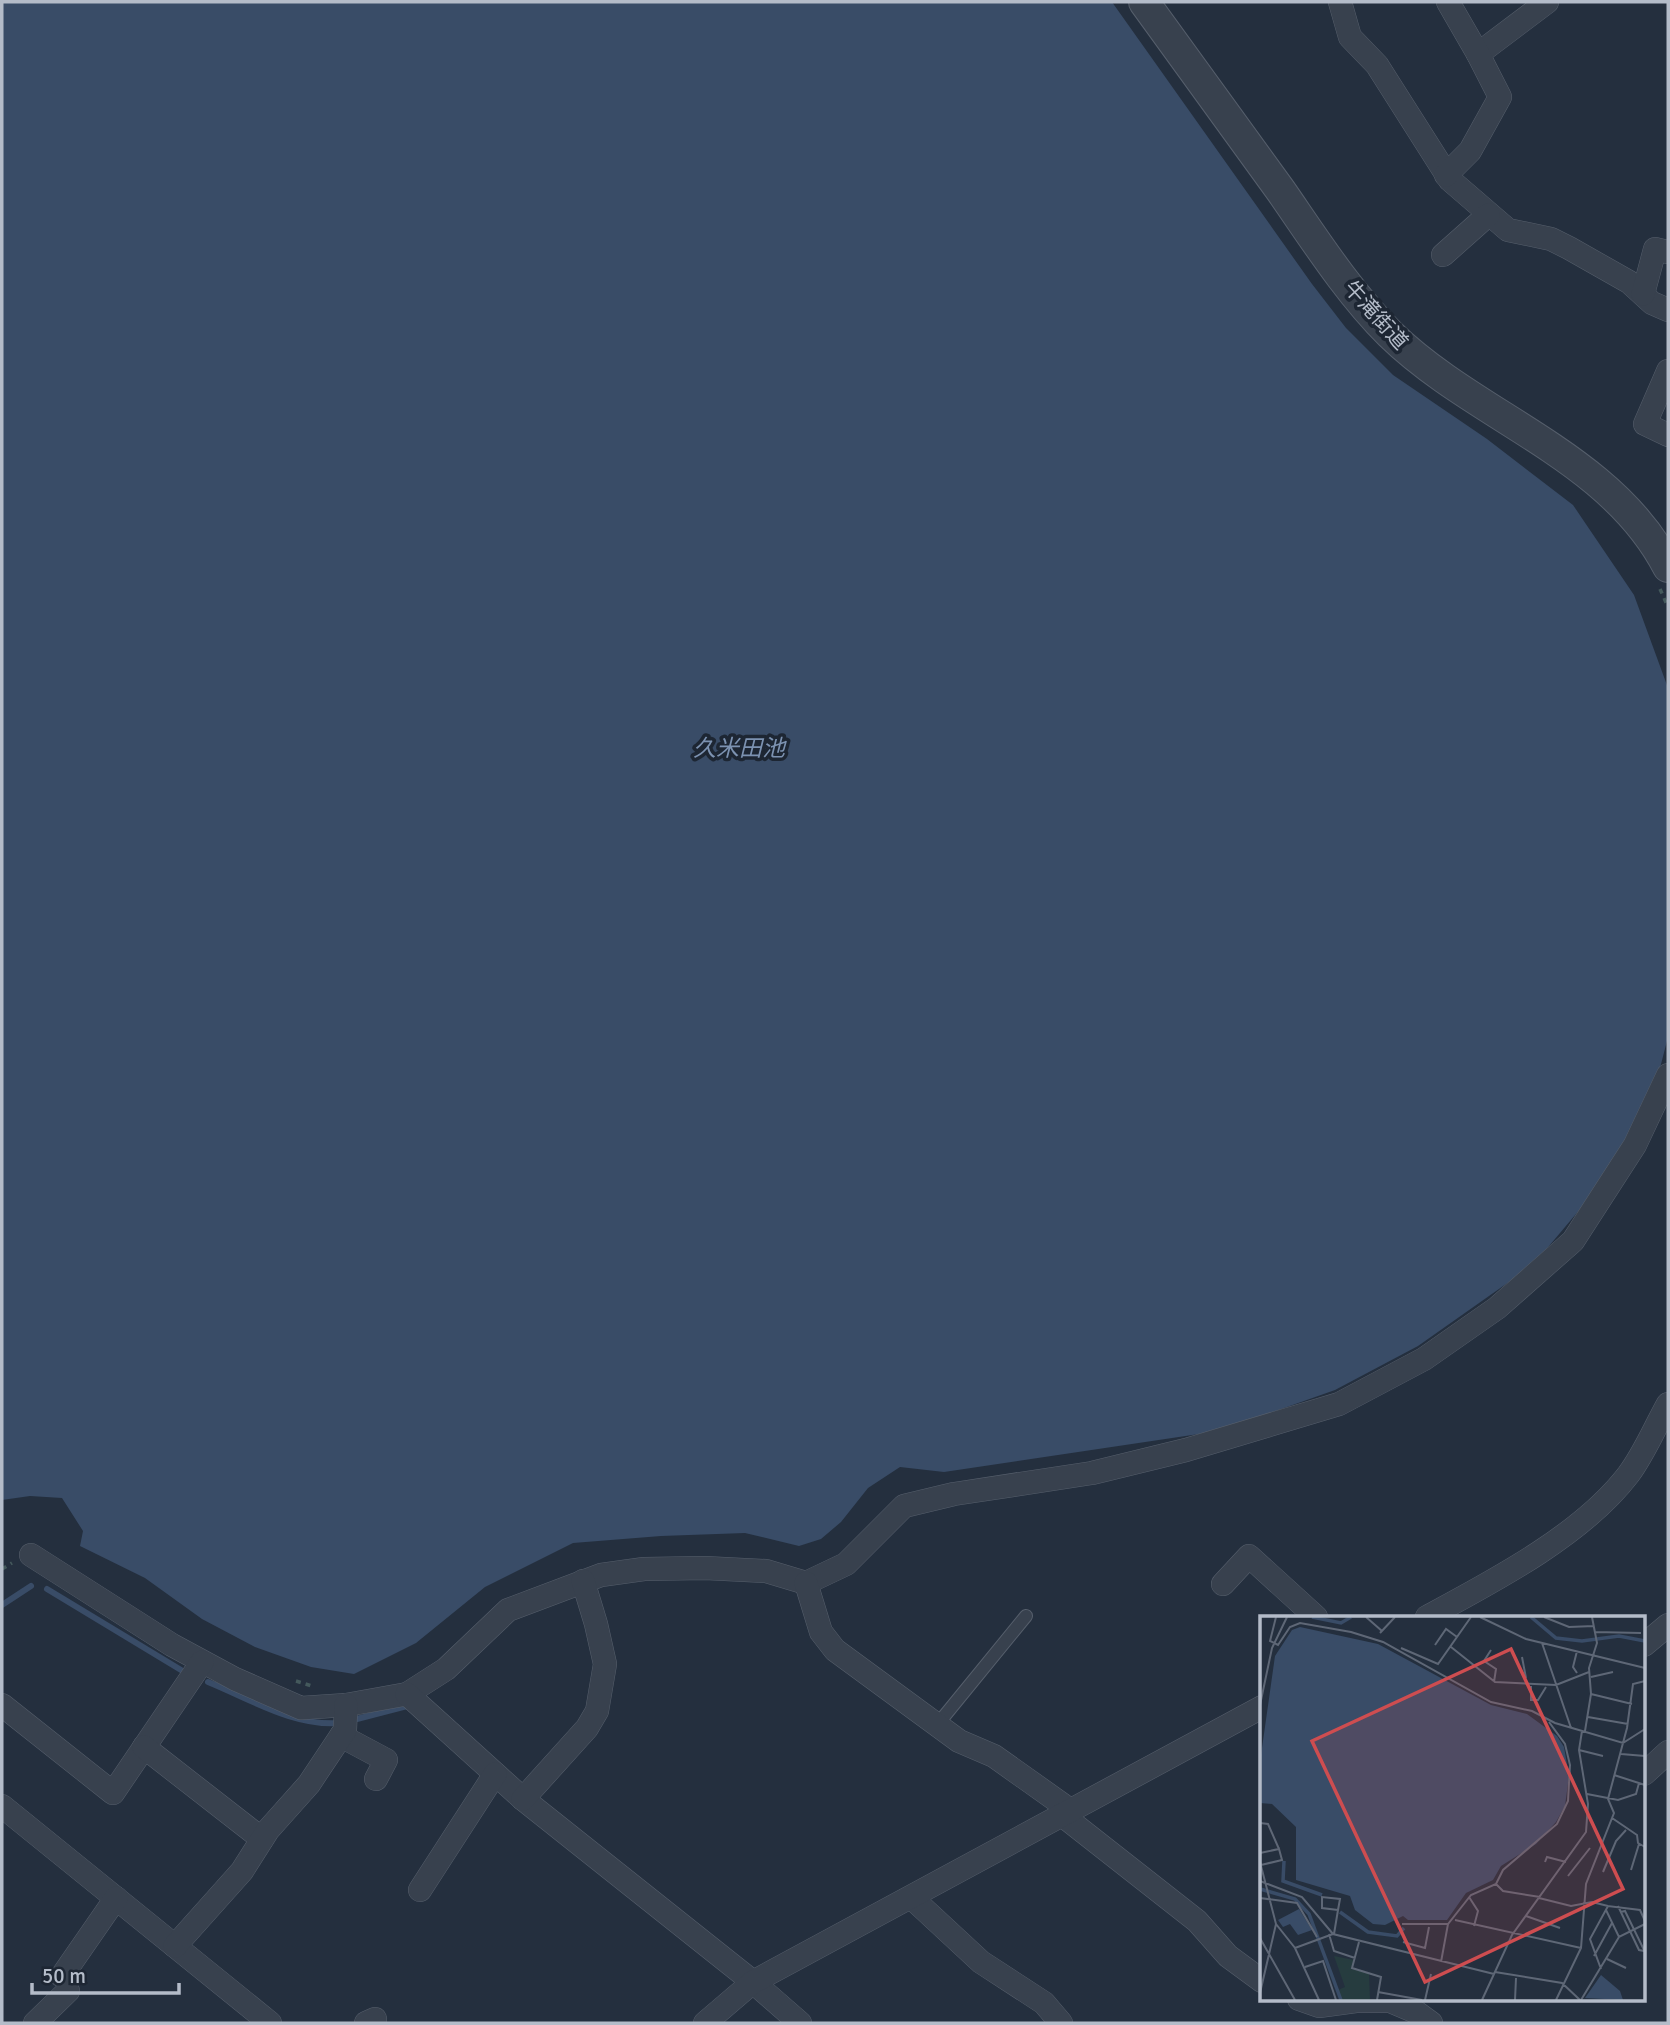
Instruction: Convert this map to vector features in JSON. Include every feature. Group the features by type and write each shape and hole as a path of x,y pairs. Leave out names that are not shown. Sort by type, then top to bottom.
{"street":[{"name":"牛滝街道","path":"1144,2 1361,304 1413,355 1437,374 1565,457 1594,479 1631,516 1660,552 1668,567"},
{"path":"1340,2 1350,37 1377,65 1446,175 1488,215 1508,230 1551,239 1590,259 1629,282 1653,303 1668,310"},
{"path":"1446,175 1470,151 1500,97 1448,2"},
{"path":"1478,54 1547,2"},
{"path":"1443,255 1488,215"},
{"path":"1643,294 1655,249 1668,252"},
{"path":"1668,371 1645,424 1668,435"},
{"path":"31,1555 202,1661 235,1679 301,1708 346,1706 407,1694 446,1669 508,1610 601,1575 644,1569 705,1568 766,1571 806,1583 846,1564 904,1506 954,1494 1092,1473 1186,1450 1339,1404 1424,1359 1497,1308 1573,1241 1635,1145 1668,1075"},
{"path":"1429,1616 1500,1578 1597,1510 1629,1473 1668,1404"},
{"path":"1223,1584 1249,1556 1315,1616"},
{"path":"523,1799 587,1728 597,1711 605,1664 583,1581"},
{"path":"806,1583 821,1632 835,1650 959,1741 994,1756 1197,1921 1228,1956 1260,1980"},
{"path":"1646,1643 1668,1625"},
{"path":"2,1705 113,1793 202,1661"},
{"path":"407,1694 523,1799 753,1982 800,2023"},
{"path":"175,1945 242,1871 262,1839 309,1783 345,1730 346,1706"},
{"path":"705,2023 753,1982 1260,1708"},
{"path":"341,1736 386,1760 376,1779"},
{"path":"144,1747 262,1839"},
{"path":"1646,1772 1668,1752"},
{"path":"420,1890 495,1773"},
{"path":"2,1806 270,2023"},
{"path":"36,2023 65,1983 116,1898"},
{"path":"912,1898 981,1962 1044,2003 1061,2023"},
{"path":"1302,2000 1319,2006 1356,2000 1390,2001 1416,2012 1431,2023"},
{"path":"1338,2023 1356,2000"}],"lane":[{"path":"937,1725 1026,1616"}],"path":[{"path":"292,1680 314,1686"}],"water":[{"name":"久米田池","path":"2,2 1112,2 1346,328 1393,375 1487,439 1573,505 1634,595 1668,688 1668,1037 1660,1068 1634,1129 1592,1195 1533,1265 1418,1346 1335,1390 1219,1431 944,1472 900,1467 868,1488 841,1522 821,1539 799,1546 745,1533 573,1543 485,1587 416,1643 354,1674 311,1667 255,1647 202,1619 145,1578 80,1546 83,1531 62,1498 30,1496 2,1500"}],"waterway":[{"path":"2,1605 31,1586"},
{"path":"47,1589 181,1670"},
{"path":"208,1682 289,1716 306,1721 341,1723"},
{"path":"353,1720 407,1706"}]}
